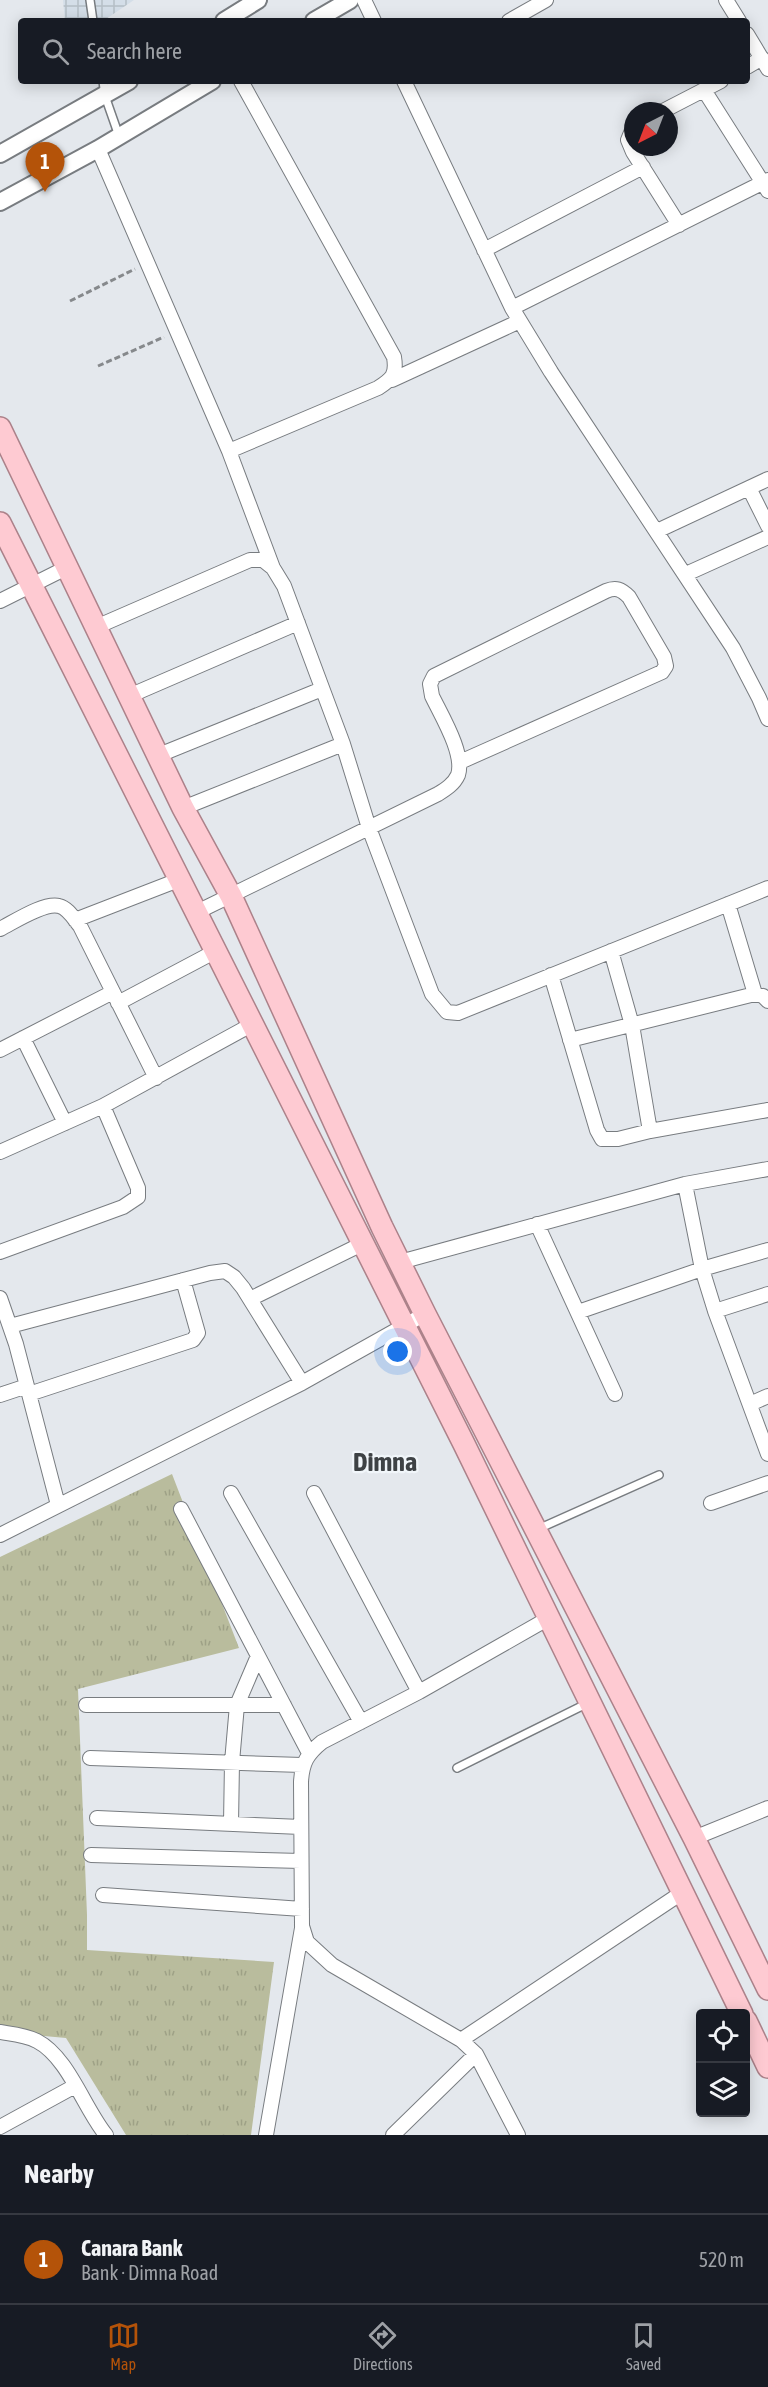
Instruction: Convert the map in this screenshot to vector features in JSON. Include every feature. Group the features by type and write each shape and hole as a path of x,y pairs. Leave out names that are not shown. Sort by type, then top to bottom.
{"highway":[{"path":"0,428 183,808 231,896 425,1314 694,1838 768,1989"},
{"path":"0,523 181,879 362,1244 405,1325 740,2009"},
{"path":"713,1955 744,1940"},
{"path":"750,2029 768,2067"}],"street":[{"path":"229,18 258,0"},
{"path":"319,18 350,0"},
{"path":"364,0 373,18"},
{"path":"514,18 546,0"},
{"path":"726,0 737,18"},
{"path":"750,39 765,64 750,66"},
{"path":"0,202 98,149 207,84"},
{"path":"243,84 394,357 396,370 392,380"},
{"path":"405,84 512,308 551,372 733,648 768,719"},
{"path":"678,103 715,84"},
{"path":"0,154 104,88"},
{"path":"512,308 679,225 766,185 704,90"},
{"path":"98,149 229,451 273,568 284,586 343,744 369,828 432,994 447,1012 458,1013 768,888"},
{"path":"637,156 679,225"},
{"path":"484,250 643,168"},
{"path":"229,451 378,388 520,321"},
{"path":"657,531 768,479"},
{"path":"749,488 768,526"},
{"path":"686,574 768,537"},
{"path":"96,627 250,560 263,560 273,568"},
{"path":"0,601 66,568"},
{"path":"197,912 438,794 452,785 458,775 460,762 432,696 430,684 434,676 606,591 613,588 622,590 629,597 664,657 666,666 662,672 460,762"},
{"path":"129,696 298,623"},
{"path":"159,755 322,689"},
{"path":"183,808 343,744"},
{"path":"75,920 181,879"},
{"path":"728,904 755,994"},
{"path":"0,929 49,906 60,906 75,920 156,1078"},
{"path":"0,1050 216,951"},
{"path":"611,951 632,1025 650,1131"},
{"path":"551,975 597,1130 602,1139 618,1139 768,1110"},
{"path":"570,1040 755,994 763,996 768,1001"},
{"path":"0,1152 103,1106 253,1024"},
{"path":"23,1038 65,1123"},
{"path":"0,1252 123,1207 138,1197 138,1188 103,1106"},
{"path":"400,1262 685,1184 768,1169"},
{"path":"685,1184 702,1269 715,1311 768,1454"},
{"path":"537,1224 615,1394"},
{"path":"250,1299 362,1244"},
{"path":"578,1312 702,1269 768,1250"},
{"path":"10,1326 225,1271 234,1277 250,1299 302,1383"},
{"path":"0,1395 28,1390 193,1340 198,1334 183,1280"},
{"path":"715,1311 768,1294"},
{"path":"0,1298 28,1390 58,1505"},
{"path":"0,1535 302,1383 425,1314"},
{"path":"750,1404 768,1396"},
{"path":"711,1503 768,1483"},
{"path":"231,1493 361,1722"},
{"path":"314,1493 419,1692"},
{"path":"182,1509 284,1705 306,1759 301,1827 302,1926 266,2135"},
{"path":"90,1758 232,1762 306,1759 322,1742 419,1692 549,1618"},
{"path":"231,1824 232,1762 237,1705 258,1656"},
{"path":"87,1705 284,1705"},
{"path":"694,1838 768,1808"},
{"path":"97,1818 301,1827"},
{"path":"91,1855 301,1861"},
{"path":"461,2040 683,1892"},
{"path":"103,1895 302,1909"},
{"path":"302,1926 307,1942 332,1965 461,2040 476,2054 518,2135"},
{"path":"0,2032 37,2041 51,2052 63,2066 106,2135"},
{"path":"393,2135 476,2054"},
{"path":"0,2127 75,2086"}],"lane":[{"path":"90,0 93,18"},
{"path":"104,88 119,136"},
{"path":"536,1530 659,1475"},
{"path":"457,1768 590,1702"}],"path":[{"path":"70,301 148,263"},
{"path":"98,366 168,335"}],"shaded area":[{"path":"63,0 134,0 107,18 65,18"}],"green space":[{"path":"172,1474 239,1648 78,1689 87,1950 274,1962 251,2135 126,2135 66,2038 0,2032 0,1557"}],"place":[{"name":"Canara Bank","path":"45,192"}],"district":[{"name":"Dimna","path":"385,1462"}]}
